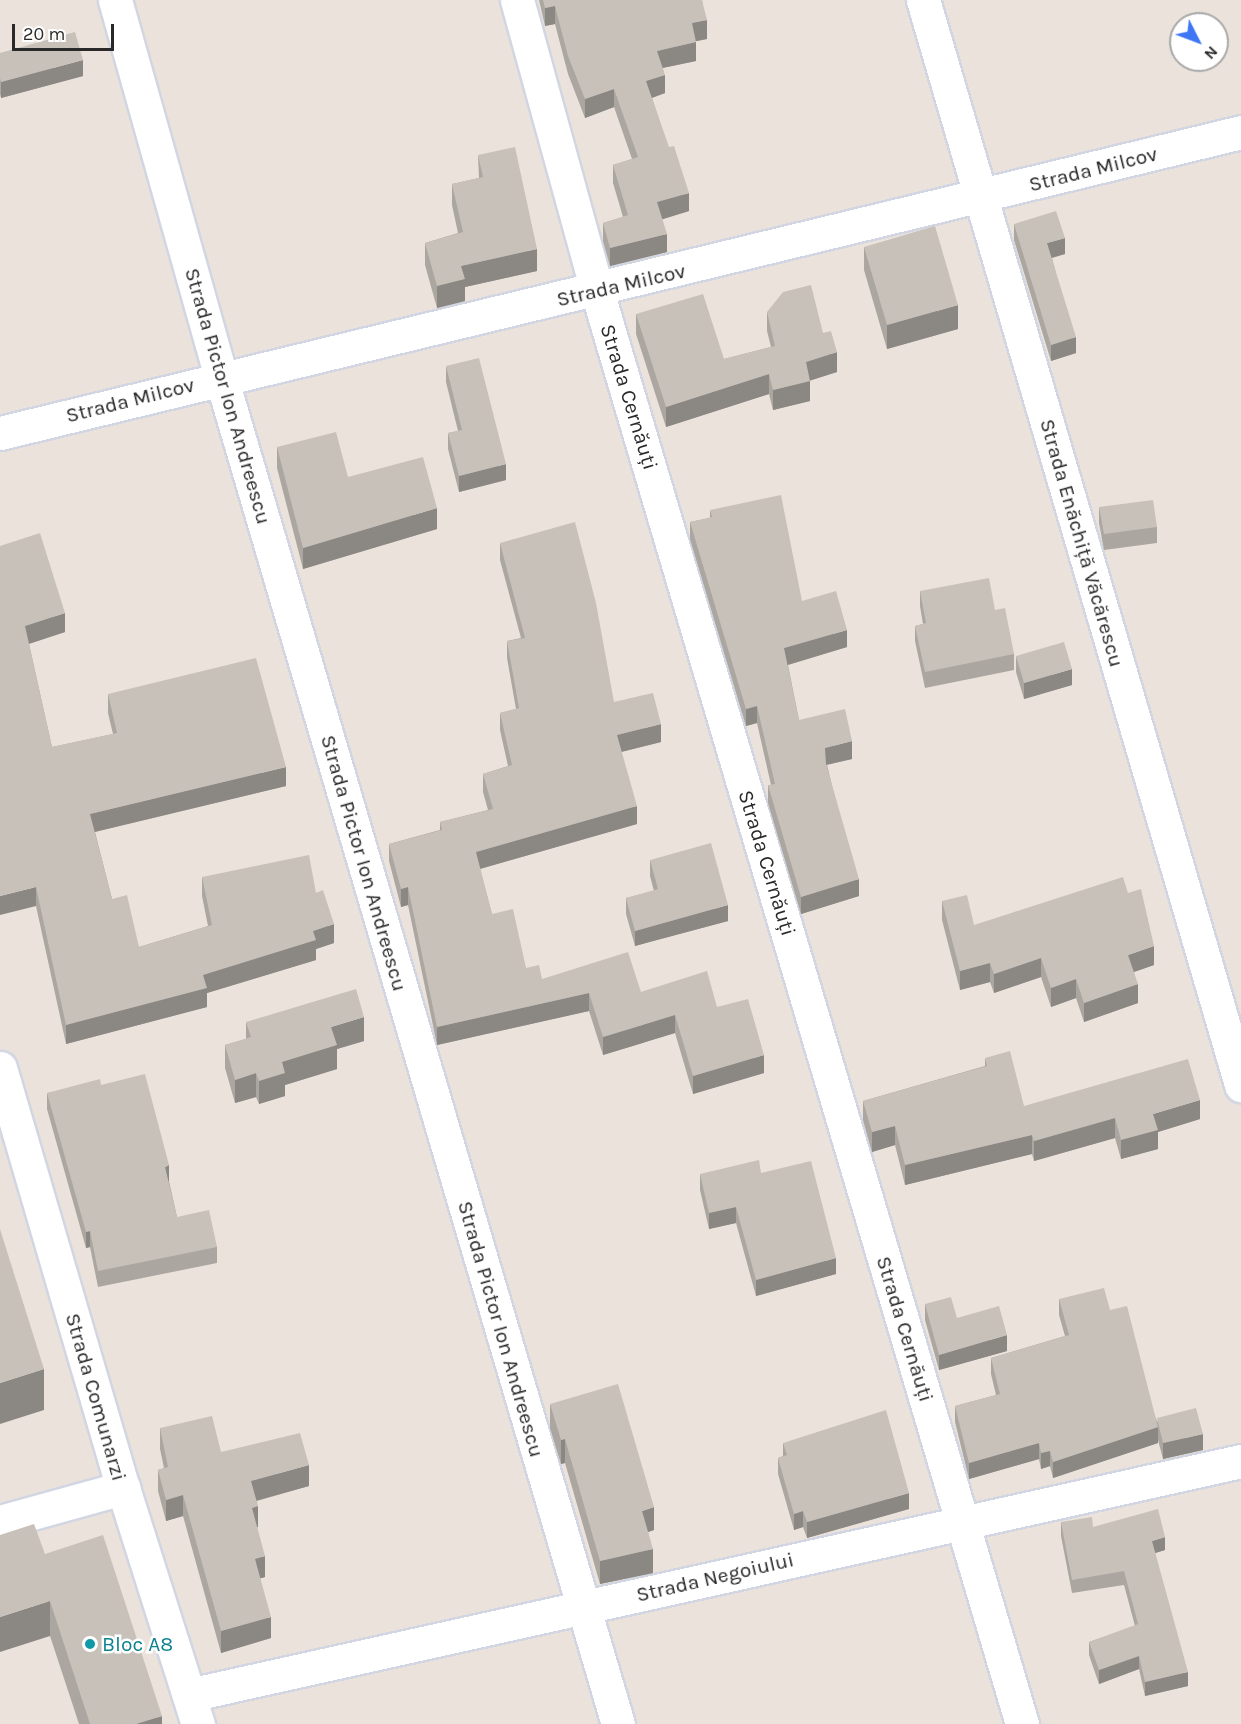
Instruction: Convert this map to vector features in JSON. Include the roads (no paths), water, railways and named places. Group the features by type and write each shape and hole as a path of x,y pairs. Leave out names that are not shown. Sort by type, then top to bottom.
{"street":[{"name":"Strada Pictor Ion Andreescu","path":"115,0 221,377 618,1724"},
{"name":"Strada Cernăuți","path":"517,0 597,291 1022,1724"},
{"name":"Strada Enăchiță Văcărescu","path":"923,0 1241,1085"},
{"name":"Strada Milcov","path":"0,433 221,377 597,291 1241,132"},
{"name":"Strada Comunarzi","path":"0,1068 123,1488 194,1710"},
{"name":"Strada Negoiului","path":"194,1710 582,1607 1241,1461"},
{"path":"0,1522 123,1488"}],"place":[{"name":"Bloc A8","path":"90,1644"}]}
